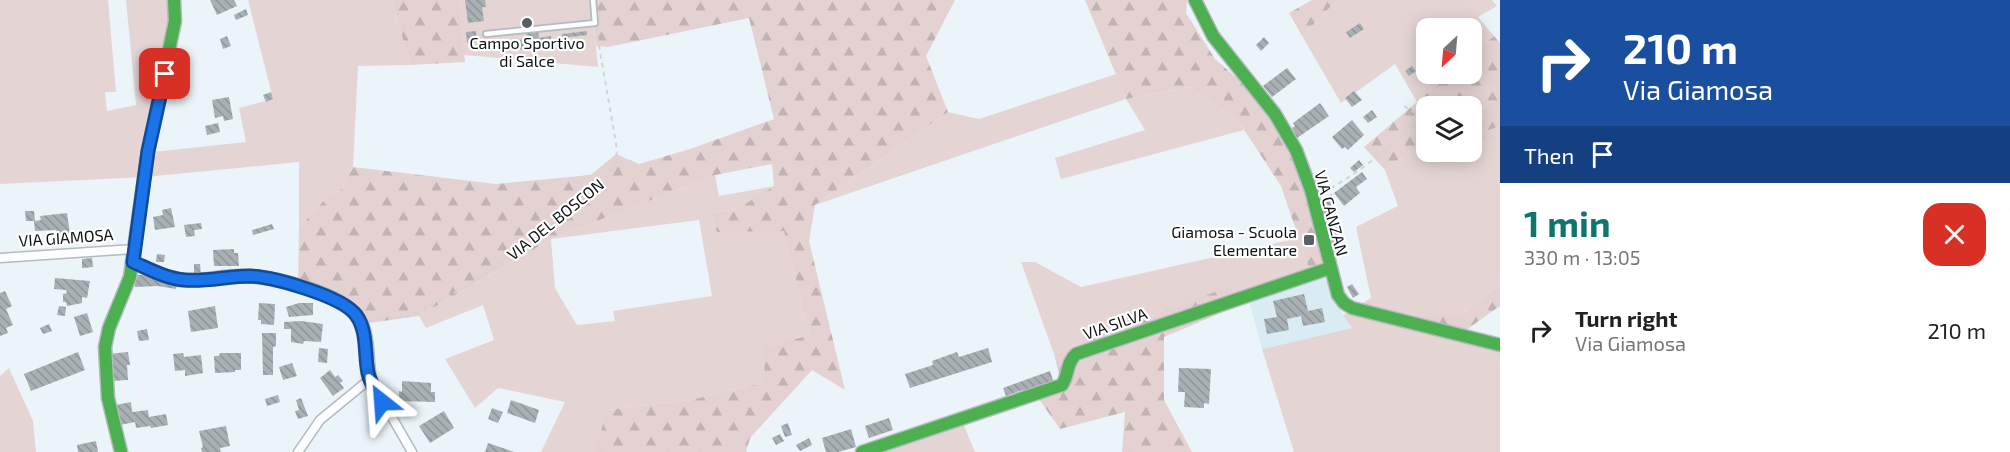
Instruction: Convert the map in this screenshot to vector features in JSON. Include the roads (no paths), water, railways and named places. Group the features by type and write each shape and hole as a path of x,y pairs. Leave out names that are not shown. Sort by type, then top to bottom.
{"street":[{"name":"VIA GIAMOSA","path":"121,452 108,398 105,347 109,328 128,285 133,262 148,151 175,21 174,0"},
{"name":"VIA CANZAN","path":"1195,0 1220,48 1266,102 1287,133 1303,169 1338,296 1344,303 1352,308 1388,319 1500,345"},
{"name":"VIA GIAMOSA","path":"0,258 135,249"},
{"path":"133,262 165,275 186,280 246,276 271,279 320,293 338,301 351,310 361,323 370,379 412,452"},
{"name":"VIA SILVA","path":"862,452 1062,385 1066,380 1067,364 1076,354 1330,268"},
{"path":"298,452 320,420 370,379"}],"lane":[{"path":"486,34 595,23 593,0"}],"place":[{"name":"Campo Sportivo di Salce","path":"527,23"},
{"name":"Giamosa - Scuola Elementare","path":"1309,240"}]}
